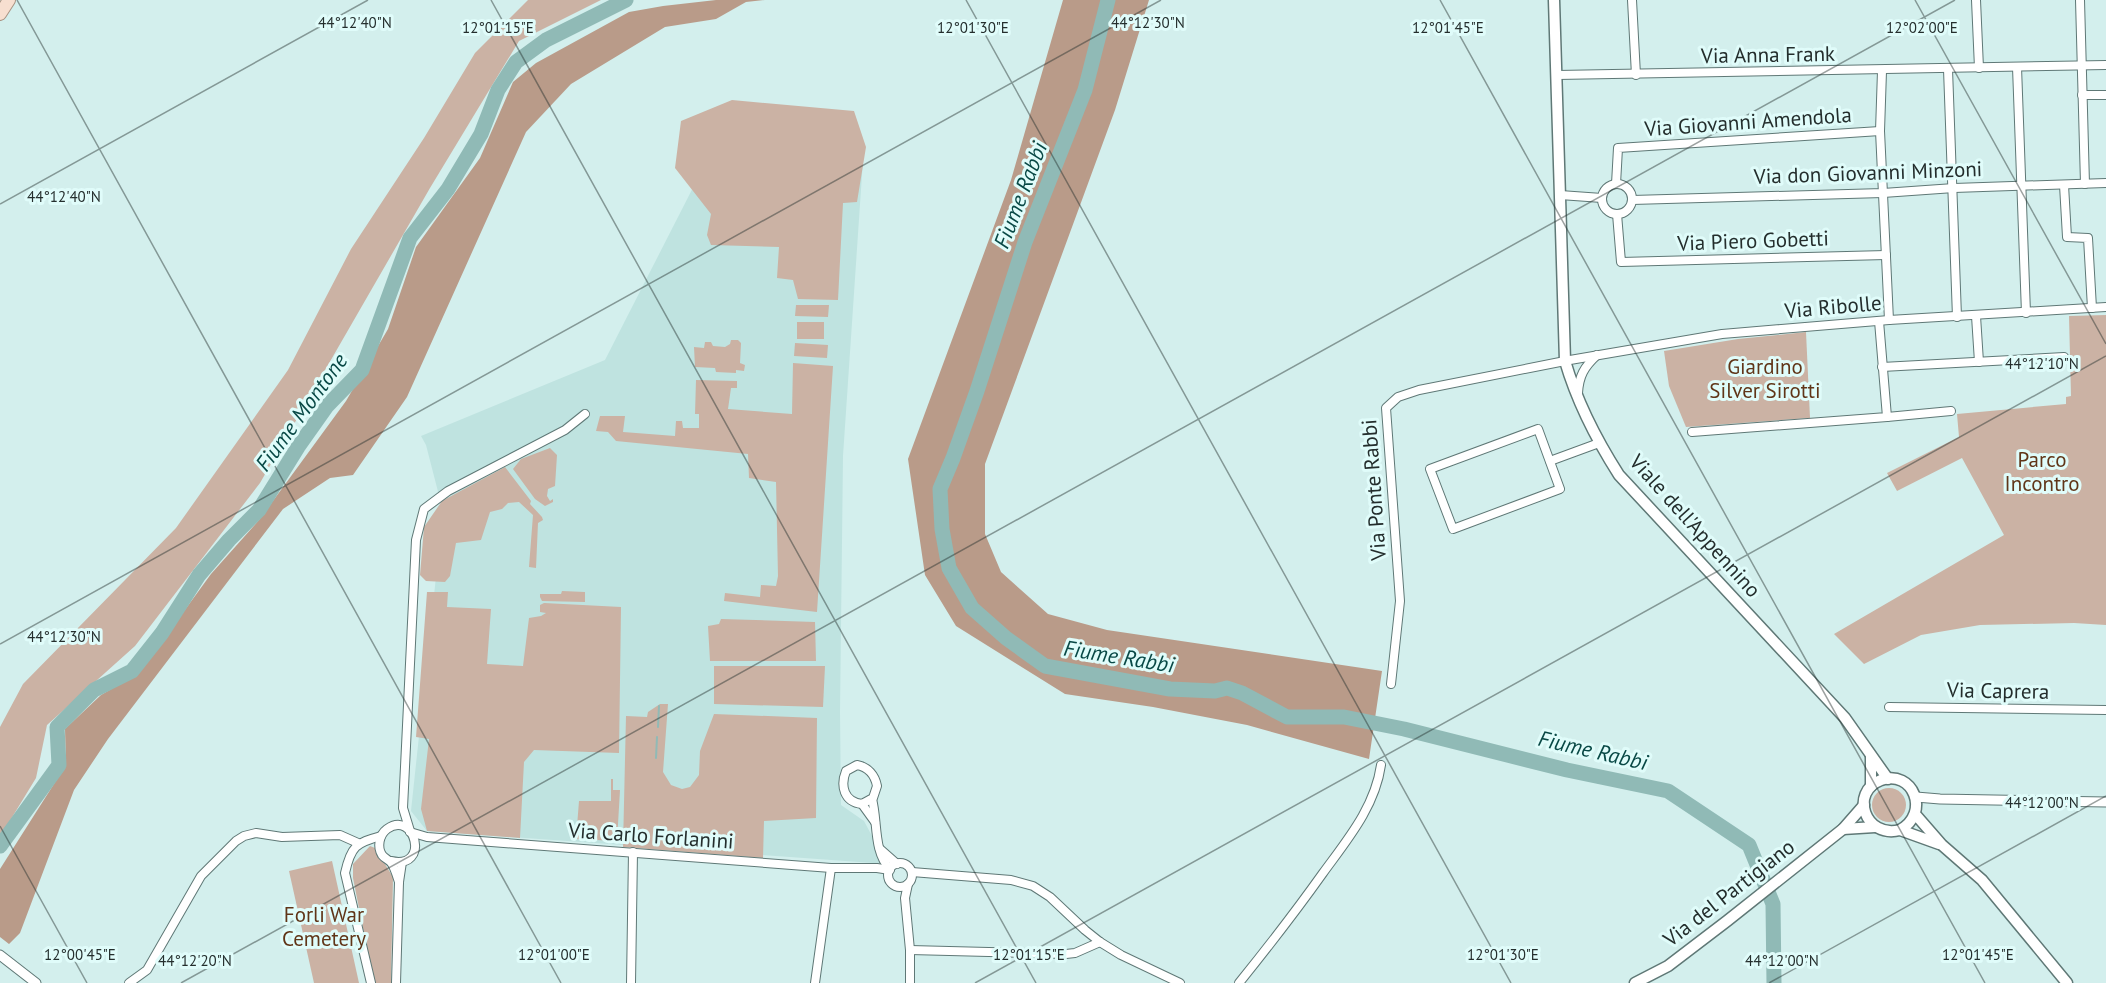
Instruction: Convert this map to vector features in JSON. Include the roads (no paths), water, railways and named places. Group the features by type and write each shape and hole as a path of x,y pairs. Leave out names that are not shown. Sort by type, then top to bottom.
{"main road":[{"path":"0,14 9,0"},
{"name":"Viale dell'Appennino","path":"1554,0 1565,361 1578,398 1599,443 1619,475 1845,718 1888,779 1895,779 1908,785 1916,797"},
{"path":"1870,756 1871,786"},
{"path":"1888,779 1871,786 1867,792 1864,805 1869,821 1875,827 1887,832 1900,830 1912,821 1915,814 1916,797"},
{"name":"Via del Partigiano","path":"1635,983 1668,966 1727,921 1843,829 1864,805"},
{"path":"1915,814 1942,845 1982,880 2067,983"},
{"path":"1843,829 1875,827"},
{"path":"1900,830 1942,845"}],"street":[{"path":"1632,0 1636,75"},
{"path":"1976,0 1979,68"},
{"path":"2080,0 2085,184"},
{"name":"Via Anna Frank","path":"1557,75 1882,71 2106,65"},
{"path":"2018,67 2025,313"},
{"path":"1948,69 1957,317"},
{"path":"1882,71 1880,131 1889,320"},
{"path":"2082,95 2106,94"},
{"name":"Via Giovanni Amendola","path":"1616,184 1618,148 1880,131"},
{"name":"Via don Giovanni Minzoni","path":"1632,200 1883,193 1953,188 2106,183"},
{"path":"1616,184 1629,190 1632,200 1626,211 1617,214 1604,208 1602,198 1608,187 1616,184"},
{"path":"2064,185 2067,237 2088,238 2092,308"},
{"path":"1560,195 1602,198"},
{"name":"Via Piero Gobetti","path":"1617,214 1621,262 1886,255"},
{"name":"Via Ribolle","path":"1565,361 1722,334 1889,320 2106,307"},
{"path":"1976,316 1978,362"},
{"path":"1879,321 1887,417"},
{"path":"1578,398 1583,370 1597,355"},
{"path":"1882,367 2064,357"},
{"name":"Via Ponte Rabbi","path":"1391,684 1400,600 1386,408 1398,397 1419,390 1565,361"},
{"path":"1692,432 1952,411"},
{"path":"391,861 402,862 415,850 415,840 410,831 404,808 416,540 424,509 448,491 565,430 585,414"},
{"path":"1538,429 1550,461 1560,489 1453,529 1430,469 1538,429"},
{"path":"1550,461 1599,443"},
{"name":"Via Caprera","path":"1888,707 2106,710"},
{"path":"1239,983 1360,822 1379,781 1381,765"},
{"path":"876,824 862,804 850,800 844,790 843,778 851,767 866,768 873,776 877,786 872,799 876,824 880,849 892,867 893,883 905,898"},
{"path":"1916,797 2106,802"},
{"path":"862,804 872,799"},
{"path":"400,826 405,815"},
{"path":"399,882 391,861 382,854 380,840 387,829 400,826 427,837"},
{"path":"129,983 147,970 201,876 244,836 256,833 282,837 340,835 362,842 380,840"},
{"path":"415,840 427,837"},
{"name":"Via Carlo Forlanini","path":"427,837 831,868 892,867"},
{"path":"362,842 348,857 345,873 371,983"},
{"path":"631,983 633,852"},
{"path":"396,983 399,882 402,862"},
{"path":"892,867 906,865 912,872 1023,882 1040,889 1100,942 1121,955 1179,983"},
{"path":"815,983 831,868"},
{"path":"873,869 902,887 908,884"},
{"path":"910,983 910,950 905,898 912,872"},
{"path":"1080,950 1085,930"},
{"path":"910,950 1066,954 1100,942"},
{"path":"0,955 36,983"}],"waterway":[{"name":"Fiume Montone","path":"0,846 59,765 57,727 94,690 132,671 162,633 199,575 259,510 298,447 327,406 362,370 410,238 448,189 481,134 498,90 516,62 546,40 626,0"},
{"name":"Fiume Rabbi","path":"1108,0 1085,90 1025,242 977,391 940,489 942,529 949,568 972,608 1006,638 1045,666 1170,689 1215,691 1227,688 1242,693 1287,717 1344,717 1404,729 1567,770 1668,791 1749,845 1773,904 1774,983"},
{"path":"658,727 659,706"},
{"path":"656,758 657,737"}],"park label":[{"name":"Giardino Silver Sirotti","path":"1765,379"},
{"name":"Parco Incontro","path":"2042,472"},
{"name":"Forli War Cemetery","path":"324,927"}]}
